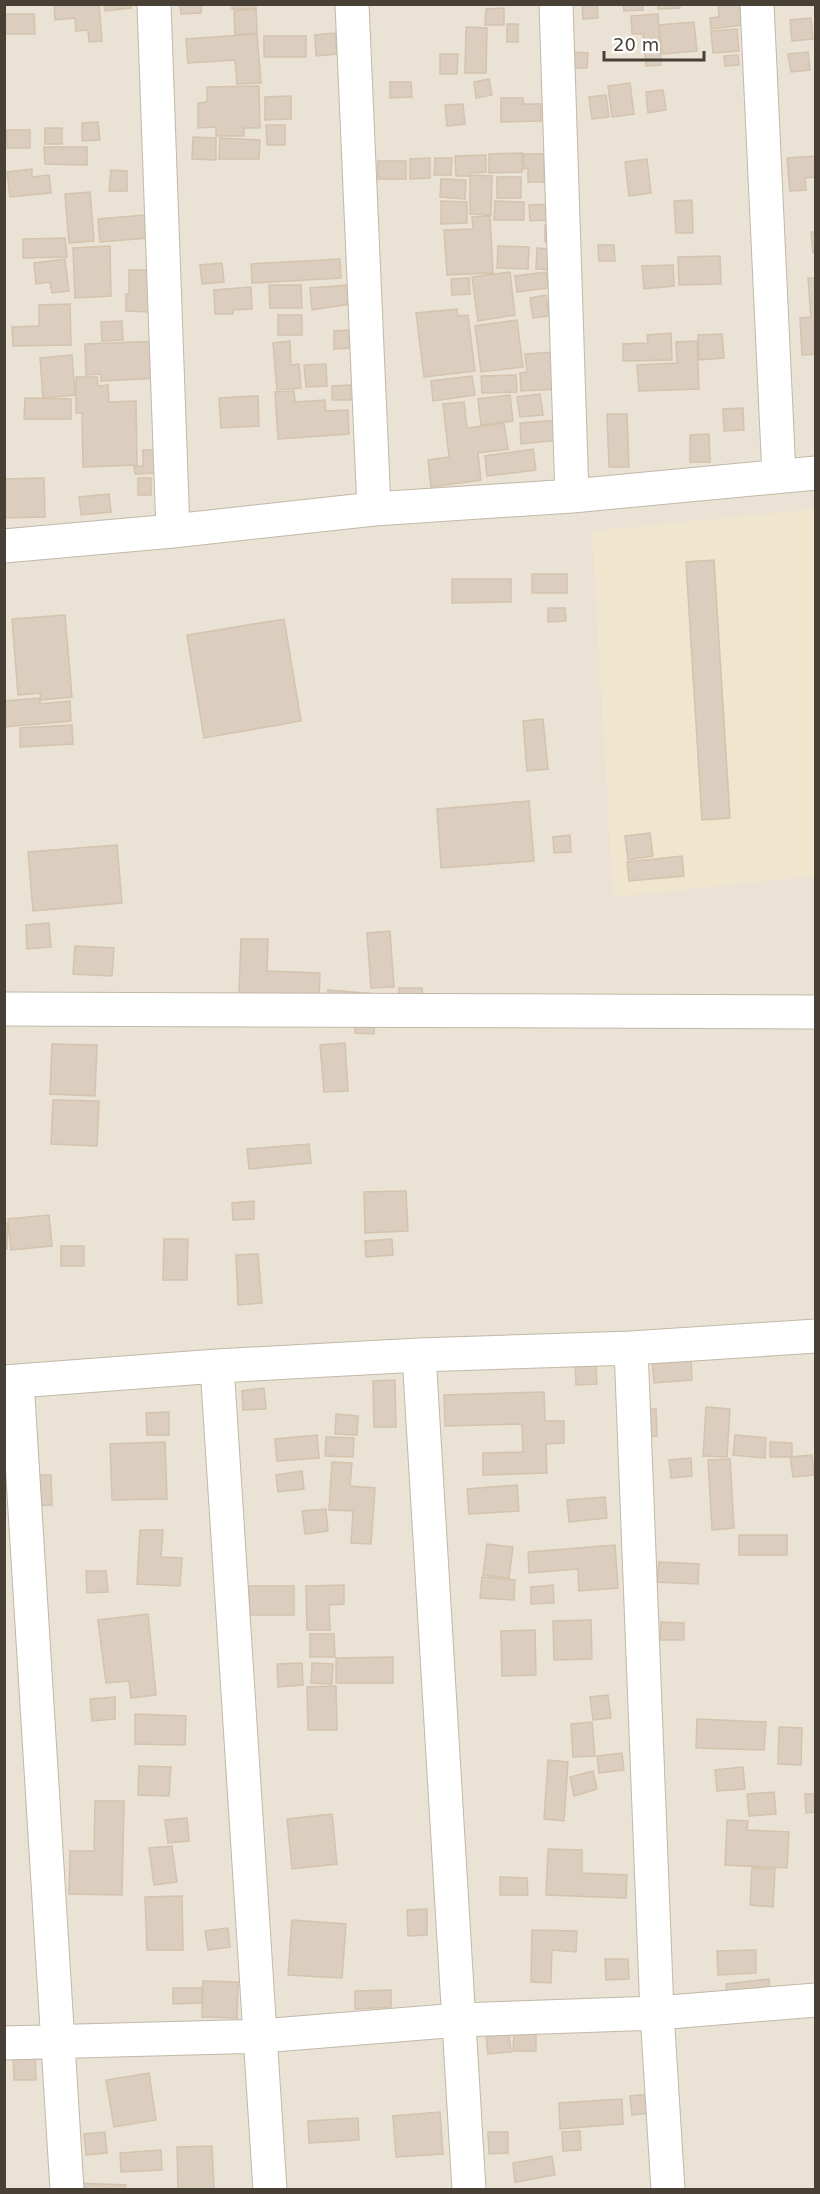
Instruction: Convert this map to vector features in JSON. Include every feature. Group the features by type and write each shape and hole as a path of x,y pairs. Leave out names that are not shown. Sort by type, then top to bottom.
{"street":[{"path":"154,4 173,531"},
{"path":"352,4 374,509"},
{"path":"556,4 572,496"},
{"path":"757,4 779,476"},
{"path":"4,546 173,531 374,509 572,496 816,473"},
{"path":"4,1009 816,1012"},
{"path":"67,2190 11,1382 217,1366 419,1355 631,1348 816,1336"},
{"path":"631,1348 657,2013 668,2190"},
{"path":"419,1355 469,2190"},
{"path":"217,1366 270,2190"},
{"path":"4,2043 261,2036 459,2020 657,2013 816,2000"}],"shaded area":[{"path":"5,5 815,5 815,2189 5,2189"},
{"path":"815,509 815,876 613,897 592,531"}],"building":[{"path":"54,4 99,4 102,41 89,42 88,30 76,31 75,18 55,20"},
{"path":"104,4 130,4 131,8 105,11"},
{"path":"180,4 201,4 201,13 181,14"},
{"path":"232,4 256,4 256,9 232,9"},
{"path":"582,4 597,4 598,18 583,19"},
{"path":"623,4 642,4 643,10 624,11"},
{"path":"658,4 680,4 680,8 658,9"},
{"path":"718,4 739,4 742,25 711,29 710,18 719,17"},
{"path":"504,8 504,25 485,25 486,9"},
{"path":"256,9 257,33 235,35 234,11"},
{"path":"4,14 34,14 35,34 4,34"},
{"path":"658,14 661,65 646,66 643,34 632,34 631,16"},
{"path":"811,18 813,39 792,41 790,20"},
{"path":"694,22 697,51 662,54 659,25"},
{"path":"507,24 518,24 518,42 507,42"},
{"path":"466,27 487,28 486,73 465,73"},
{"path":"737,29 739,51 713,53 711,31"},
{"path":"335,33 337,54 316,56 315,35"},
{"path":"257,34 261,83 237,84 235,60 188,63 186,39"},
{"path":"264,36 306,36 306,57 264,57"},
{"path":"572,52 588,53 587,68 572,68"},
{"path":"808,52 810,70 791,72 788,54"},
{"path":"440,54 458,54 457,74 440,74"},
{"path":"738,55 739,65 725,66 724,56"},
{"path":"489,79 492,95 476,98 474,82"},
{"path":"390,82 411,82 412,97 390,98"},
{"path":"630,83 634,114 612,117 608,86"},
{"path":"259,86 260,128 244,128 244,136 216,136 216,127 198,128 198,103 207,102 207,87"},
{"path":"663,90 666,110 648,113 646,92"},
{"path":"606,95 609,117 592,119 589,97"},
{"path":"291,96 291,119 265,120 265,97"},
{"path":"501,98 523,98 523,104 541,104 541,121 501,122"},
{"path":"463,104 465,124 447,126 445,105"},
{"path":"98,122 100,140 82,141 82,123"},
{"path":"266,125 285,125 285,145 267,145"},
{"path":"45,128 62,128 62,144 45,144"},
{"path":"7,130 30,130 30,148 7,148"},
{"path":"193,137 216,138 216,160 192,159"},
{"path":"220,138 260,140 259,159 219,159"},
{"path":"44,147 87,147 87,165 45,164"},
{"path":"522,153 522,172 489,173 489,154"},
{"path":"523,154 544,154 544,182 528,182 528,168 524,169"},
{"path":"486,155 486,172 470,173 470,176 456,176 455,156"},
{"path":"816,156 816,177 805,178 806,190 790,191 787,158"},
{"path":"430,158 430,178 410,179 410,159"},
{"path":"435,158 452,158 451,175 434,175"},
{"path":"647,159 651,193 629,196 625,162"},
{"path":"378,161 406,161 406,179 378,179"},
{"path":"32,169 32,177 49,175 51,193 10,197 7,172"},
{"path":"111,170 127,171 127,191 109,191"},
{"path":"470,175 492,176 491,215 470,214"},
{"path":"497,177 521,177 521,198 497,198"},
{"path":"441,179 466,180 465,199 440,197"},
{"path":"90,192 94,241 69,243 65,194"},
{"path":"692,200 693,233 676,233 674,201"},
{"path":"441,201 467,202 467,223 441,224"},
{"path":"495,201 524,202 524,220 494,220"},
{"path":"558,204 559,219 530,221 529,205"},
{"path":"145,215 148,238 100,242 98,219"},
{"path":"490,216 493,273 447,275 444,230 473,229 472,217"},
{"path":"545,225 560,225 559,242 545,242"},
{"path":"811,232 816,232 816,253 813,253"},
{"path":"65,238 67,257 23,258 23,239"},
{"path":"598,245 614,245 615,261 599,261"},
{"path":"110,246 111,296 75,298 73,248"},
{"path":"498,246 529,247 528,269 497,268"},
{"path":"537,248 559,250 558,270 536,269"},
{"path":"720,256 721,284 679,285 678,257"},
{"path":"65,259 69,291 52,293 50,282 36,284 34,263"},
{"path":"340,259 341,278 252,283 251,264"},
{"path":"222,263 224,282 202,284 200,265"},
{"path":"673,265 674,286 644,289 642,266"},
{"path":"129,270 162,270 149,290 149,312 126,311"},
{"path":"510,272 515,315 478,321 472,277"},
{"path":"546,272 548,288 517,292 515,276"},
{"path":"469,278 470,294 452,295 451,279"},
{"path":"808,278 816,278 816,354 802,355 800,318 811,317"},
{"path":"269,285 301,285 302,308 270,308"},
{"path":"348,285 350,304 312,310 310,288"},
{"path":"251,287 252,309 233,310 233,314 215,314 214,290"},
{"path":"546,295 549,316 533,318 530,298"},
{"path":"70,304 71,345 13,346 12,327 39,326 39,305"},
{"path":"457,309 458,316 468,315 475,371 424,377 416,313"},
{"path":"278,315 302,315 302,335 278,335"},
{"path":"517,320 523,367 481,372 475,326"},
{"path":"122,321 123,340 102,341 101,322"},
{"path":"349,330 350,348 334,349 334,331"},
{"path":"671,333 672,360 623,361 623,344 648,343 647,335"},
{"path":"722,334 724,358 699,360 698,335"},
{"path":"159,341 161,378 101,381 101,374 86,375 85,344"},
{"path":"290,341 291,365 299,364 301,388 277,390 273,343"},
{"path":"697,341 699,389 639,391 637,365 677,363 676,342"},
{"path":"556,352 558,389 521,391 520,373 527,372 525,354"},
{"path":"72,355 75,395 43,398 40,358"},
{"path":"326,364 327,386 306,387 304,365"},
{"path":"516,375 517,392 482,393 481,376"},
{"path":"472,376 475,395 433,401 431,381"},
{"path":"76,377 97,377 98,386 108,385 109,402 136,401 137,465 83,467 82,413 76,413"},
{"path":"350,385 351,400 332,400 332,386"},
{"path":"294,391 295,402 325,400 326,411 348,410 349,434 278,439 275,392"},
{"path":"540,394 543,415 520,417 517,397"},
{"path":"510,395 513,421 481,425 478,399"},
{"path":"258,396 259,426 221,428 219,398"},
{"path":"25,398 71,399 71,419 24,419"},
{"path":"464,402 467,428 504,423 508,449 478,453 481,480 431,487 428,460 449,457 443,404"},
{"path":"743,408 744,430 724,431 723,409"},
{"path":"607,414 627,414 629,467 609,467"},
{"path":"559,420 560,440 521,444 520,423"},
{"path":"709,434 710,462 690,462 690,435"},
{"path":"533,449 536,470 487,476 485,456"},
{"path":"143,450 156,450 157,473 135,474 134,467 143,466"},
{"path":"44,478 45,517 4,518 4,479"},
{"path":"138,478 151,478 151,495 138,495"},
{"path":"109,494 111,512 81,515 79,497"},
{"path":"714,560 730,818 702,820 686,562"},
{"path":"532,574 567,574 567,593 532,593"},
{"path":"452,579 511,579 511,602 452,603"},
{"path":"548,608 565,608 566,621 548,622"},
{"path":"65,615 72,697 41,700 40,693 18,695 12,619"},
{"path":"284,619 301,721 204,738 187,635"},
{"path":"40,698 40,704 70,701 71,721 4,727 4,701"},
{"path":"543,719 548,769 527,771 523,721"},
{"path":"72,725 73,744 20,747 20,728"},
{"path":"529,801 534,861 441,868 437,809"},
{"path":"650,833 653,856 628,860 625,836"},
{"path":"570,835 571,852 554,853 553,837"},
{"path":"117,845 122,903 33,911 28,852"},
{"path":"682,856 684,876 629,881 627,862"},
{"path":"49,923 51,947 27,949 26,925"},
{"path":"390,931 394,987 371,988 367,933"},
{"path":"241,939 268,939 267,971 320,973 319,996 239,994"},
{"path":"75,946 114,948 112,976 73,974"},
{"path":"399,988 422,988 423,1007 399,1007"},
{"path":"328,990 377,994 374,1034 355,1033 356,1014 326,1012"},
{"path":"345,1043 348,1091 324,1092 320,1045"},
{"path":"52,1044 97,1045 95,1096 50,1094"},
{"path":"53,1100 99,1101 97,1146 51,1144"},
{"path":"309,1144 311,1163 249,1169 247,1149"},
{"path":"406,1191 408,1231 365,1233 364,1192"},
{"path":"254,1201 254,1219 233,1220 232,1203"},
{"path":"49,1215 52,1246 11,1250 8,1219"},
{"path":"4,1222 8,1223 7,1249 4,1249"},
{"path":"164,1239 188,1239 187,1280 163,1280"},
{"path":"392,1239 393,1255 366,1257 365,1241"},
{"path":"61,1246 84,1246 84,1266 61,1266"},
{"path":"258,1254 262,1303 238,1305 236,1255"},
{"path":"691,1357 692,1380 654,1383 652,1360"},
{"path":"596,1364 597,1384 576,1385 575,1365"},
{"path":"395,1380 396,1427 374,1427 373,1381"},
{"path":"264,1388 266,1409 243,1410 242,1391"},
{"path":"544,1392 545,1421 564,1421 564,1443 546,1444 547,1473 483,1475 483,1453 523,1452 522,1424 445,1426 444,1395"},
{"path":"706,1407 730,1409 727,1457 703,1456"},
{"path":"656,1409 657,1436 637,1437 636,1410"},
{"path":"169,1412 169,1435 147,1435 146,1413"},
{"path":"336,1414 358,1416 357,1435 335,1434"},
{"path":"317,1435 319,1458 277,1461 275,1439"},
{"path":"735,1435 766,1438 765,1458 733,1455"},
{"path":"326,1437 354,1438 353,1457 325,1456"},
{"path":"165,1442 167,1499 112,1500 110,1444"},
{"path":"770,1442 792,1443 792,1457 770,1457"},
{"path":"812,1455 814,1475 793,1477 790,1457"},
{"path":"691,1458 692,1476 671,1478 669,1460"},
{"path":"730,1459 734,1528 712,1530 708,1460"},
{"path":"332,1462 352,1463 350,1486 375,1488 371,1544 351,1543 353,1511 329,1510"},
{"path":"302,1471 304,1489 278,1492 276,1475"},
{"path":"33,1475 51,1475 52,1505 33,1506"},
{"path":"517,1485 519,1511 469,1514 467,1489"},
{"path":"605,1497 607,1518 569,1522 567,1500"},
{"path":"326,1509 328,1531 305,1534 302,1511"},
{"path":"140,1530 163,1530 161,1557 182,1558 180,1586 137,1584"},
{"path":"739,1535 787,1535 787,1555 739,1555"},
{"path":"487,1544 513,1547 509,1578 483,1575"},
{"path":"615,1545 618,1588 579,1591 578,1569 529,1573 528,1552"},
{"path":"659,1562 699,1564 698,1584 657,1582"},
{"path":"86,1571 106,1571 108,1592 87,1593"},
{"path":"482,1577 515,1580 514,1600 480,1598"},
{"path":"344,1585 344,1604 329,1605 330,1630 307,1630 306,1586"},
{"path":"553,1585 554,1603 531,1604 531,1587"},
{"path":"249,1586 294,1586 294,1615 249,1615"},
{"path":"148,1614 156,1695 131,1698 129,1681 106,1683 98,1620"},
{"path":"591,1620 592,1659 554,1660 553,1621"},
{"path":"661,1622 684,1623 684,1640 660,1640"},
{"path":"535,1630 536,1675 502,1676 501,1631"},
{"path":"310,1634 334,1634 335,1657 310,1657"},
{"path":"393,1657 393,1683 336,1683 336,1658"},
{"path":"302,1663 303,1685 278,1687 277,1664"},
{"path":"312,1663 333,1664 332,1684 311,1683"},
{"path":"336,1686 337,1730 308,1730 307,1687"},
{"path":"608,1695 611,1718 593,1720 590,1697"},
{"path":"115,1697 115,1719 92,1721 90,1699"},
{"path":"135,1714 186,1716 185,1745 135,1744"},
{"path":"697,1719 766,1722 764,1750 696,1748"},
{"path":"592,1722 595,1756 573,1757 571,1724"},
{"path":"779,1727 802,1728 801,1765 778,1764"},
{"path":"622,1753 624,1770 599,1773 597,1756"},
{"path":"548,1760 568,1762 564,1821 544,1819"},
{"path":"139,1766 171,1767 169,1796 138,1795"},
{"path":"743,1767 745,1789 717,1791 715,1770"},
{"path":"593,1771 597,1789 574,1796 570,1777"},
{"path":"774,1792 776,1814 749,1816 747,1794"},
{"path":"805,1794 816,1794 816,1812 806,1813"},
{"path":"95,1801 124,1801 122,1895 69,1894 70,1851 94,1851"},
{"path":"332,1814 337,1864 292,1869 287,1819"},
{"path":"187,1818 189,1841 168,1843 165,1820"},
{"path":"727,1820 748,1821 747,1830 789,1832 787,1868 725,1865"},
{"path":"172,1846 177,1882 154,1885 149,1848"},
{"path":"548,1849 582,1850 582,1873 627,1875 626,1898 546,1895"},
{"path":"752,1868 775,1869 773,1907 750,1905"},
{"path":"500,1877 527,1878 528,1895 500,1895"},
{"path":"182,1896 183,1950 147,1950 145,1897"},
{"path":"427,1909 427,1935 408,1936 407,1910"},
{"path":"292,1920 346,1924 342,1978 288,1975"},
{"path":"228,1928 230,1947 208,1950 205,1931"},
{"path":"532,1930 577,1931 576,1952 552,1950 551,1983 531,1982"},
{"path":"756,1950 756,1973 718,1975 717,1951"},
{"path":"605,1959 628,1959 629,1979 606,1980"},
{"path":"769,1979 770,1992 727,1997 726,1984"},
{"path":"203,1981 238,1982 237,2018 202,2017"},
{"path":"173,1988 202,1988 202,2003 173,2004"},
{"path":"391,1990 391,2007 355,2009 355,1991"},
{"path":"514,2031 536,2032 536,2051 513,2051"},
{"path":"509,2034 511,2052 488,2054 486,2036"},
{"path":"35,2047 36,2080 14,2080 13,2048"},
{"path":"149,2073 156,2120 114,2127 106,2080"},
{"path":"650,2094 652,2113 632,2115 630,2096"},
{"path":"622,2099 623,2124 560,2129 559,2103"},
{"path":"440,2112 443,2154 396,2157 393,2116"},
{"path":"358,2118 359,2140 309,2143 308,2121"},
{"path":"580,2131 581,2150 563,2151 562,2132"},
{"path":"105,2132 107,2153 86,2155 84,2134"},
{"path":"488,2132 508,2132 508,2153 489,2154"},
{"path":"212,2146 214,2190 178,2190 177,2147"},
{"path":"161,2150 162,2170 121,2172 120,2153"},
{"path":"552,2156 555,2175 515,2182 513,2163"},
{"path":"75,2183 126,2185 125,2190 75,2190"}]}
